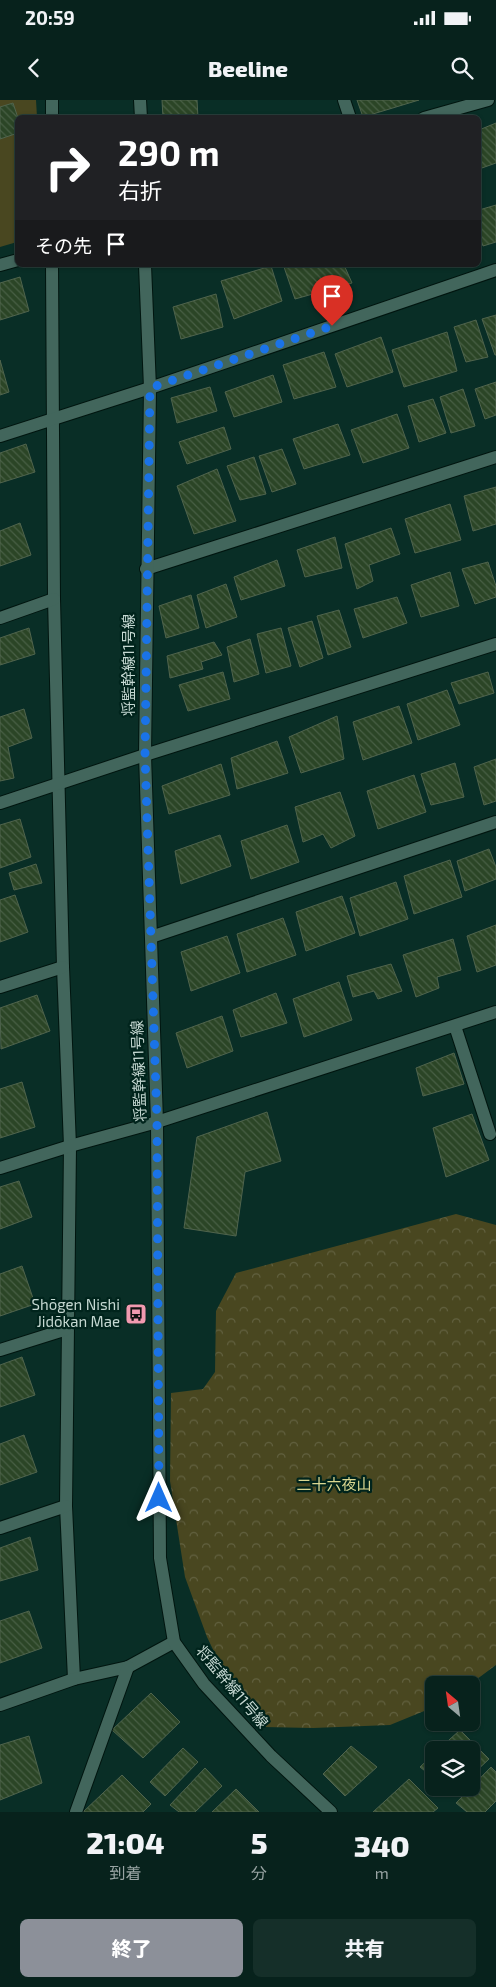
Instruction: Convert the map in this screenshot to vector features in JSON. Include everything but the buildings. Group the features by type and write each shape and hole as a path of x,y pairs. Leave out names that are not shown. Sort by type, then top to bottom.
{"street":[{"path":"52,100 52,115"},
{"path":"140,100 141,115"},
{"path":"344,100 349,115"},
{"path":"435,115 488,100"},
{"path":"0,265 15,261"},
{"path":"52,267 54,599 62,967 70,1146 66,1506 74,1679"},
{"name":"将監幹線11号線","path":"145,267 150,388 146,569 145,755 157,1122 160,1558 174,1642 204,1684 258,1742 331,1812"},
{"path":"0,436 150,388 496,270"},
{"path":"146,569 496,457"},
{"path":"0,618 54,599"},
{"path":"0,803 496,644"},
{"path":"151,937 496,822"},
{"path":"0,987 62,967"},
{"path":"0,1168 157,1122 496,1012"},
{"path":"455,1026 490,1134"},
{"path":"0,1350 67,1329"},
{"path":"0,1528 66,1506"},
{"path":"0,1705 74,1679 128,1667 174,1642"},
{"path":"76,1812 128,1667"}],"green space":[{"path":"0,100 36,100 37,115 15,115 15,243 0,247"},
{"name":"二十六夜山","path":"456,1214 496,1225 496,1665 480,1677 425,1676 425,1711 390,1725 313,1728 264,1727 232,1689 207,1637 185,1577 170,1481 171,1393 203,1389 215,1372 216,1311 236,1273"}],"place":[{"name":"Shōgen Nishi Jidōkan Mae","path":"136,1314"}],"route":[{"path":"159,1498 157,1122 145,755 146,569 150,388 332,326"}]}
